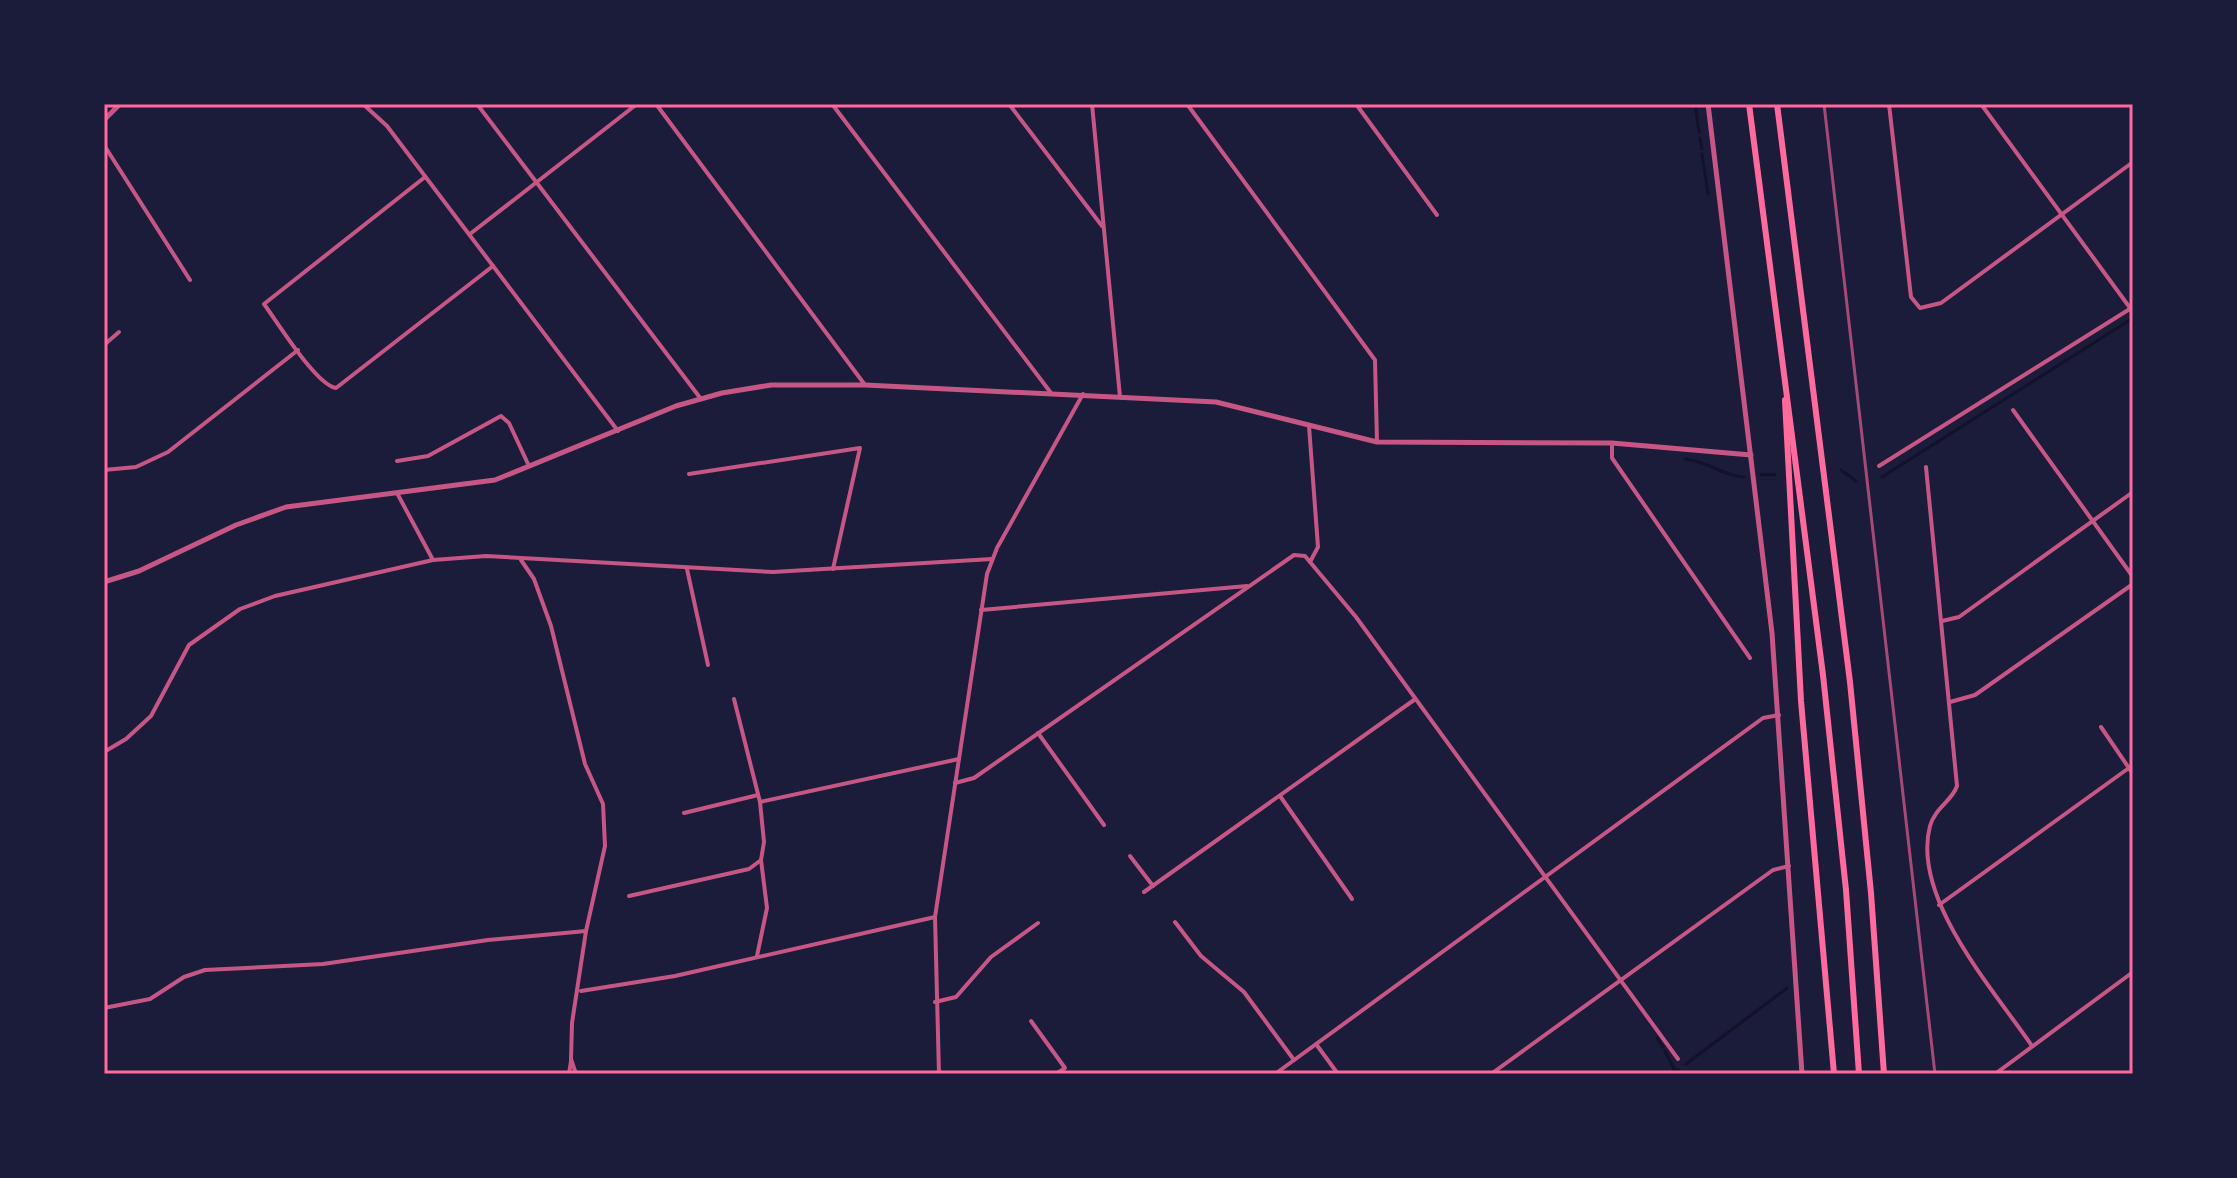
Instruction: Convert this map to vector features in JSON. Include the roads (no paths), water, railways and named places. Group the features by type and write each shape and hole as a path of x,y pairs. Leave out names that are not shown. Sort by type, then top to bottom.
{"highway":[{"path":"1749,104 1786,377 1840,823 1859,1074"},
{"path":"1777,104 1850,682 1871,893 1884,1074"},
{"path":"1786,377 1785,435 1794,612 1834,1073"}],"street":[{"path":"104,120 120,104"},
{"path":"363,104 387,126 618,431"},
{"path":"477,104 701,399"},
{"path":"470,234 637,104"},
{"path":"656,104 865,385"},
{"path":"832,104 1051,393"},
{"path":"1009,104 1103,228"},
{"path":"1092,104 1120,397"},
{"path":"1187,104 1375,360 1377,442"},
{"path":"1356,104 1437,215"},
{"path":"1708,104 1779,715 1802,1074"},
{"path":"1889,104 1911,297 1920,308 1941,303 2133,162"},
{"path":"1879,466 2132,309 1981,104"},
{"path":"104,145 190,280"},
{"path":"425,177 264,304 298,350 332,388 341,386 493,266"},
{"path":"104,345 119,332"},
{"path":"104,470 136,467 168,452 298,350"},
{"path":"104,582 139,571 269,512 328,500 477,483 530,468 701,399 771,385 865,385 1216,402 1377,442 1612,443 1751,455"},
{"path":"939,1074 935,917 981,610 992,559 1083,394"},
{"path":"2013,410 2133,577"},
{"path":"397,461 428,456 501,416 509,423 530,468"},
{"path":"1309,426 1318,547 1310,562"},
{"path":"1612,443 1612,458 1750,658"},
{"path":"689,474 860,448 833,569"},
{"path":"1926,467 1957,786 1934,814 1928,835 1939,905 2032,1046"},
{"path":"1942,621 1959,617 2133,492"},
{"path":"397,493 433,560"},
{"path":"955,783 974,778 1249,586 1300,554 1356,617 1543,878 1678,1059"},
{"path":"104,752 126,739 151,716 189,645 240,609 275,596 433,560 468,555 687,569 833,569 992,559"},
{"path":"521,560 534,579 551,626 585,764 603,804 605,846 586,931 580,991 572,1023 569,1074"},
{"path":"687,569 708,665"},
{"path":"1950,702 1975,695 2133,584"},
{"path":"981,610 1249,586"},
{"path":"734,699 759,798 764,842 761,860 767,908 757,956"},
{"path":"1144,892 1414,700"},
{"path":"1275,1074 1763,718 1779,715"},
{"path":"2101,727 2131,766 2133,774"},
{"path":"1038,733 1104,825"},
{"path":"684,813 959,759"},
{"path":"1939,905 2131,766"},
{"path":"1280,795 1352,899"},
{"path":"1130,856 1153,886"},
{"path":"629,896 749,869 761,860"},
{"path":"1491,1074 1773,870 1789,866"},
{"path":"580,991 675,976 935,917"},
{"path":"1175,922 1201,956 1244,992 1294,1060"},
{"path":"935,1002 956,997 991,957 1038,923"},
{"path":"104,1008 150,999 184,977 205,970 323,964 488,940 586,931"},
{"path":"1995,1074 2133,972"},
{"path":"1031,1021 1065,1068 1056,1074"},
{"path":"1316,1044 1338,1074"},
{"path":"571,1059 576,1074"}],"waterway":[{"path":"1695,104 1699,132"},
{"path":"1700,138 1702,149"},
{"path":"1702,154 1708,194"},
{"path":"1882,477 2130,320"},
{"path":"1685,459 1744,477"},
{"path":"1841,470 1856,481"},
{"path":"1761,475 1775,475"},
{"path":"1686,1064 1787,988"},
{"path":"1657,1038 1663,1047"},
{"path":"1665,1051 1674,1069 1679,1070"}],"railway":[{"path":"1824,104 1935,1074"}]}
